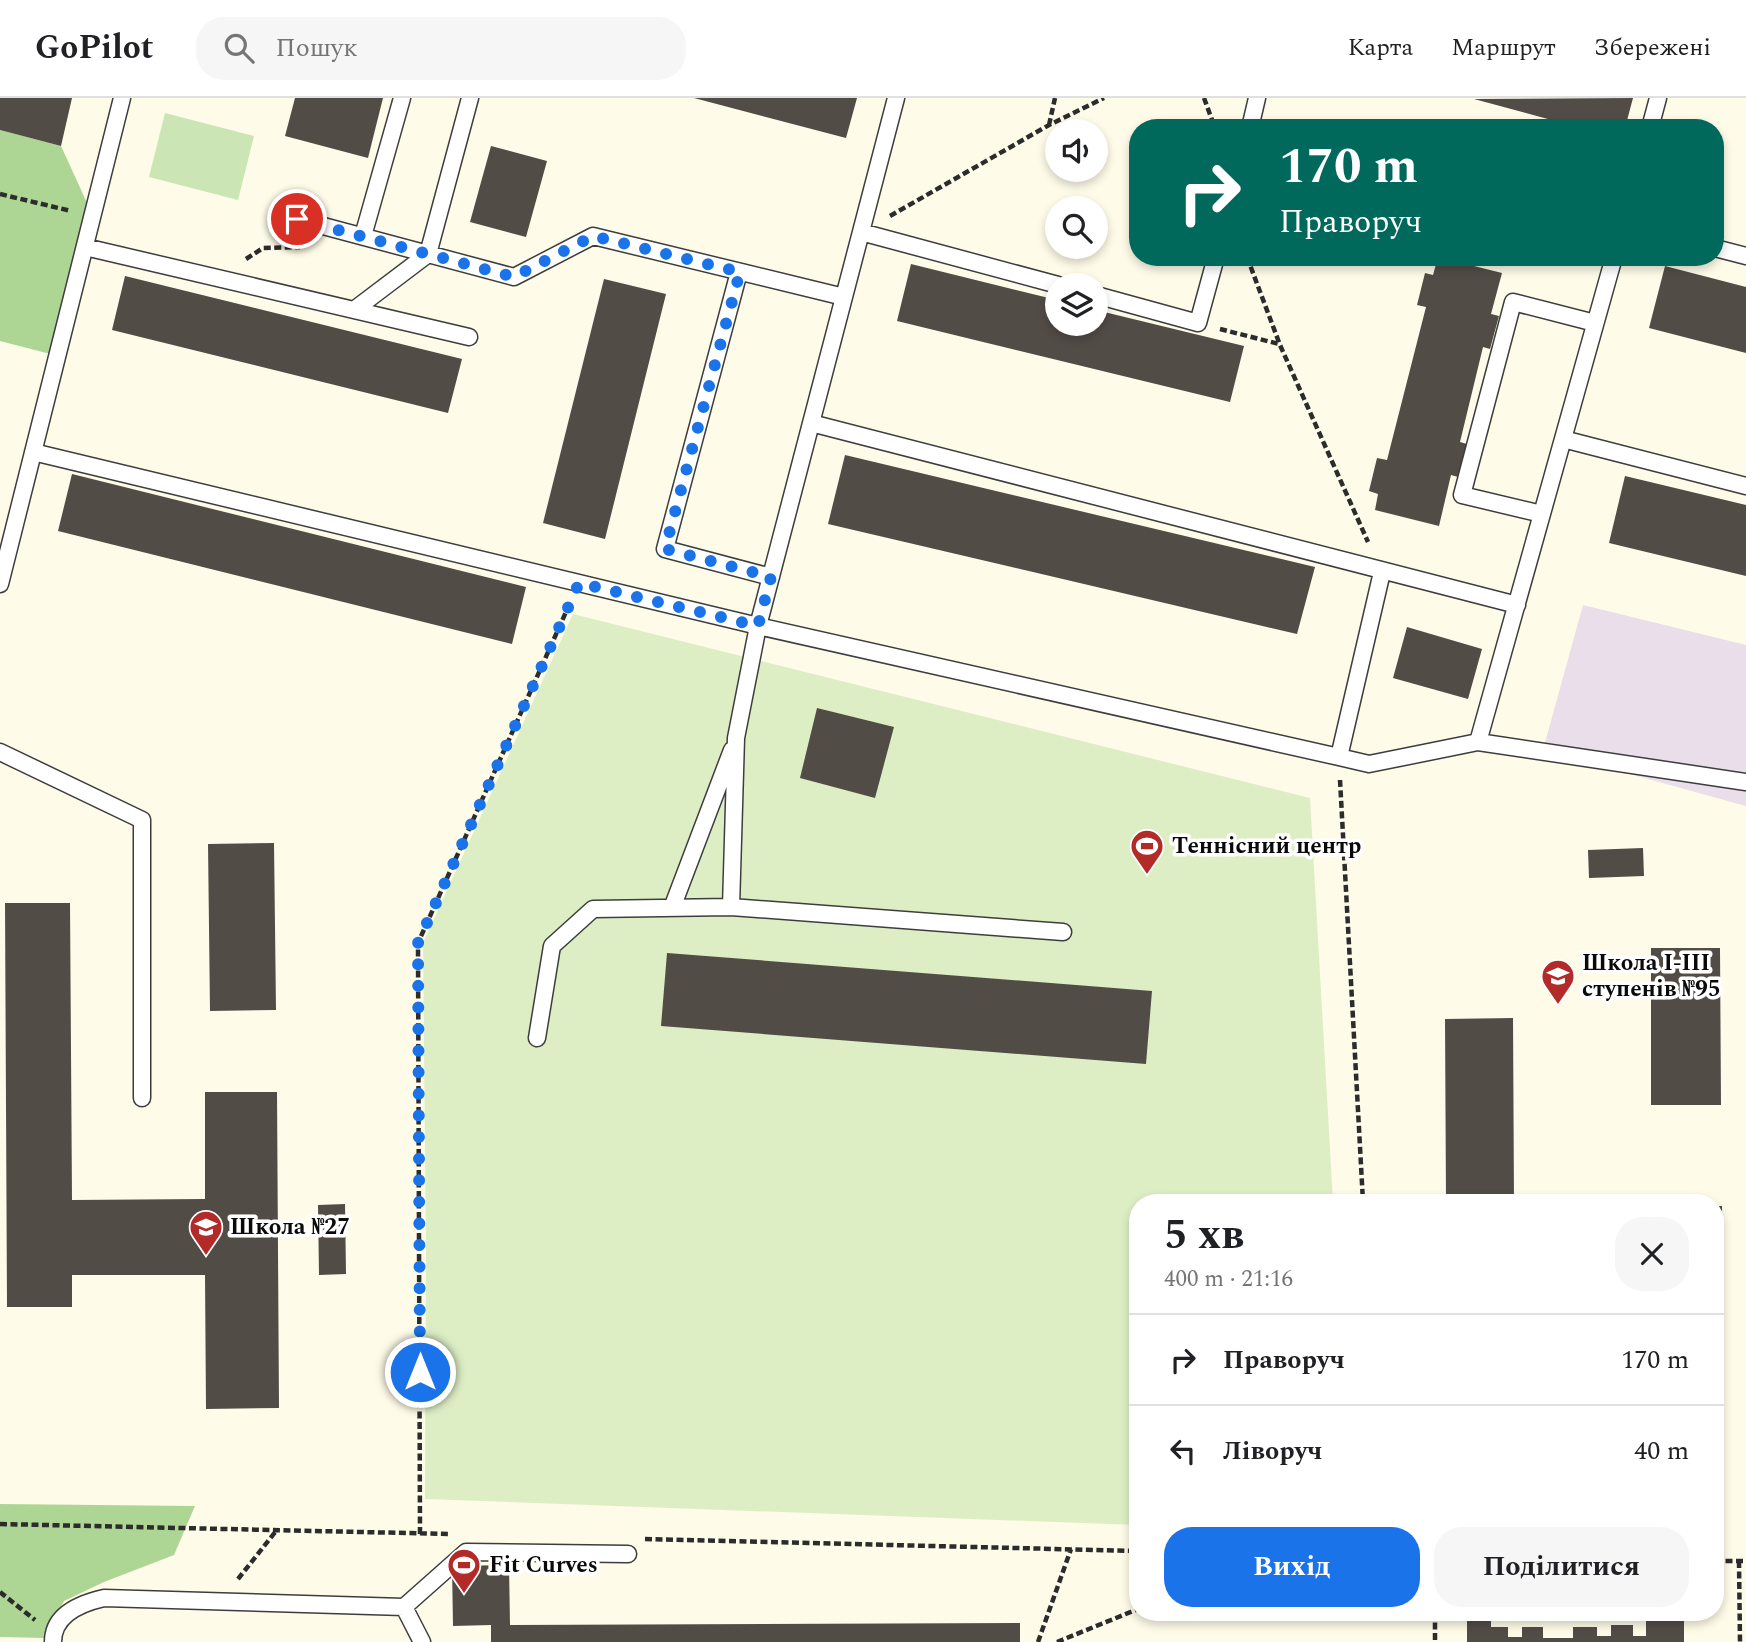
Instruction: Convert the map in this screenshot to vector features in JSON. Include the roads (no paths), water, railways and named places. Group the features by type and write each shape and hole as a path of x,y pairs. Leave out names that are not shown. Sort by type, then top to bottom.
{"lane":[{"path":"0,582 122,98"},
{"path":"363,236 402,98"},
{"path":"354,310 428,254 470,98"},
{"path":"672,908 736,738 758,626 896,98"},
{"path":"1252,119 1257,98"},
{"path":"1652,119 1658,98"},
{"path":"297,219 514,277 593,236 844,297"},
{"path":"861,232 1045,282"},
{"path":"85,247 469,337"},
{"path":"1724,250 1746,256"},
{"path":"1108,298 1198,323 1214,266"},
{"path":"1478,743 1611,266"},
{"path":"740,272 665,549 771,577"},
{"path":"1542,514 1462,495 1513,302 1595,323"},
{"path":"811,423 1517,605"},
{"path":"1563,439 1746,486"},
{"path":"33,452 758,626 1369,764 1478,743 1746,782"},
{"path":"1339,757 1382,572"},
{"path":"732,907 736,738"},
{"path":"0,751 142,820 142,1098"},
{"path":"537,1038 552,946 593,909 732,907 1063,932"},
{"path":"53,1638 66,1614 81,1604 104,1598 404,1606 466,1552 628,1554"},
{"path":"404,1606 422,1642"}],"place":[{"name":"Теннісний центр","path":"1147,876"},
{"name":"Школа І-ІІІ ступенів №95","path":"1558,1006"},
{"name":"Школа №27","path":"206,1257"},
{"name":"Fit Curves","path":"464,1595"}]}
